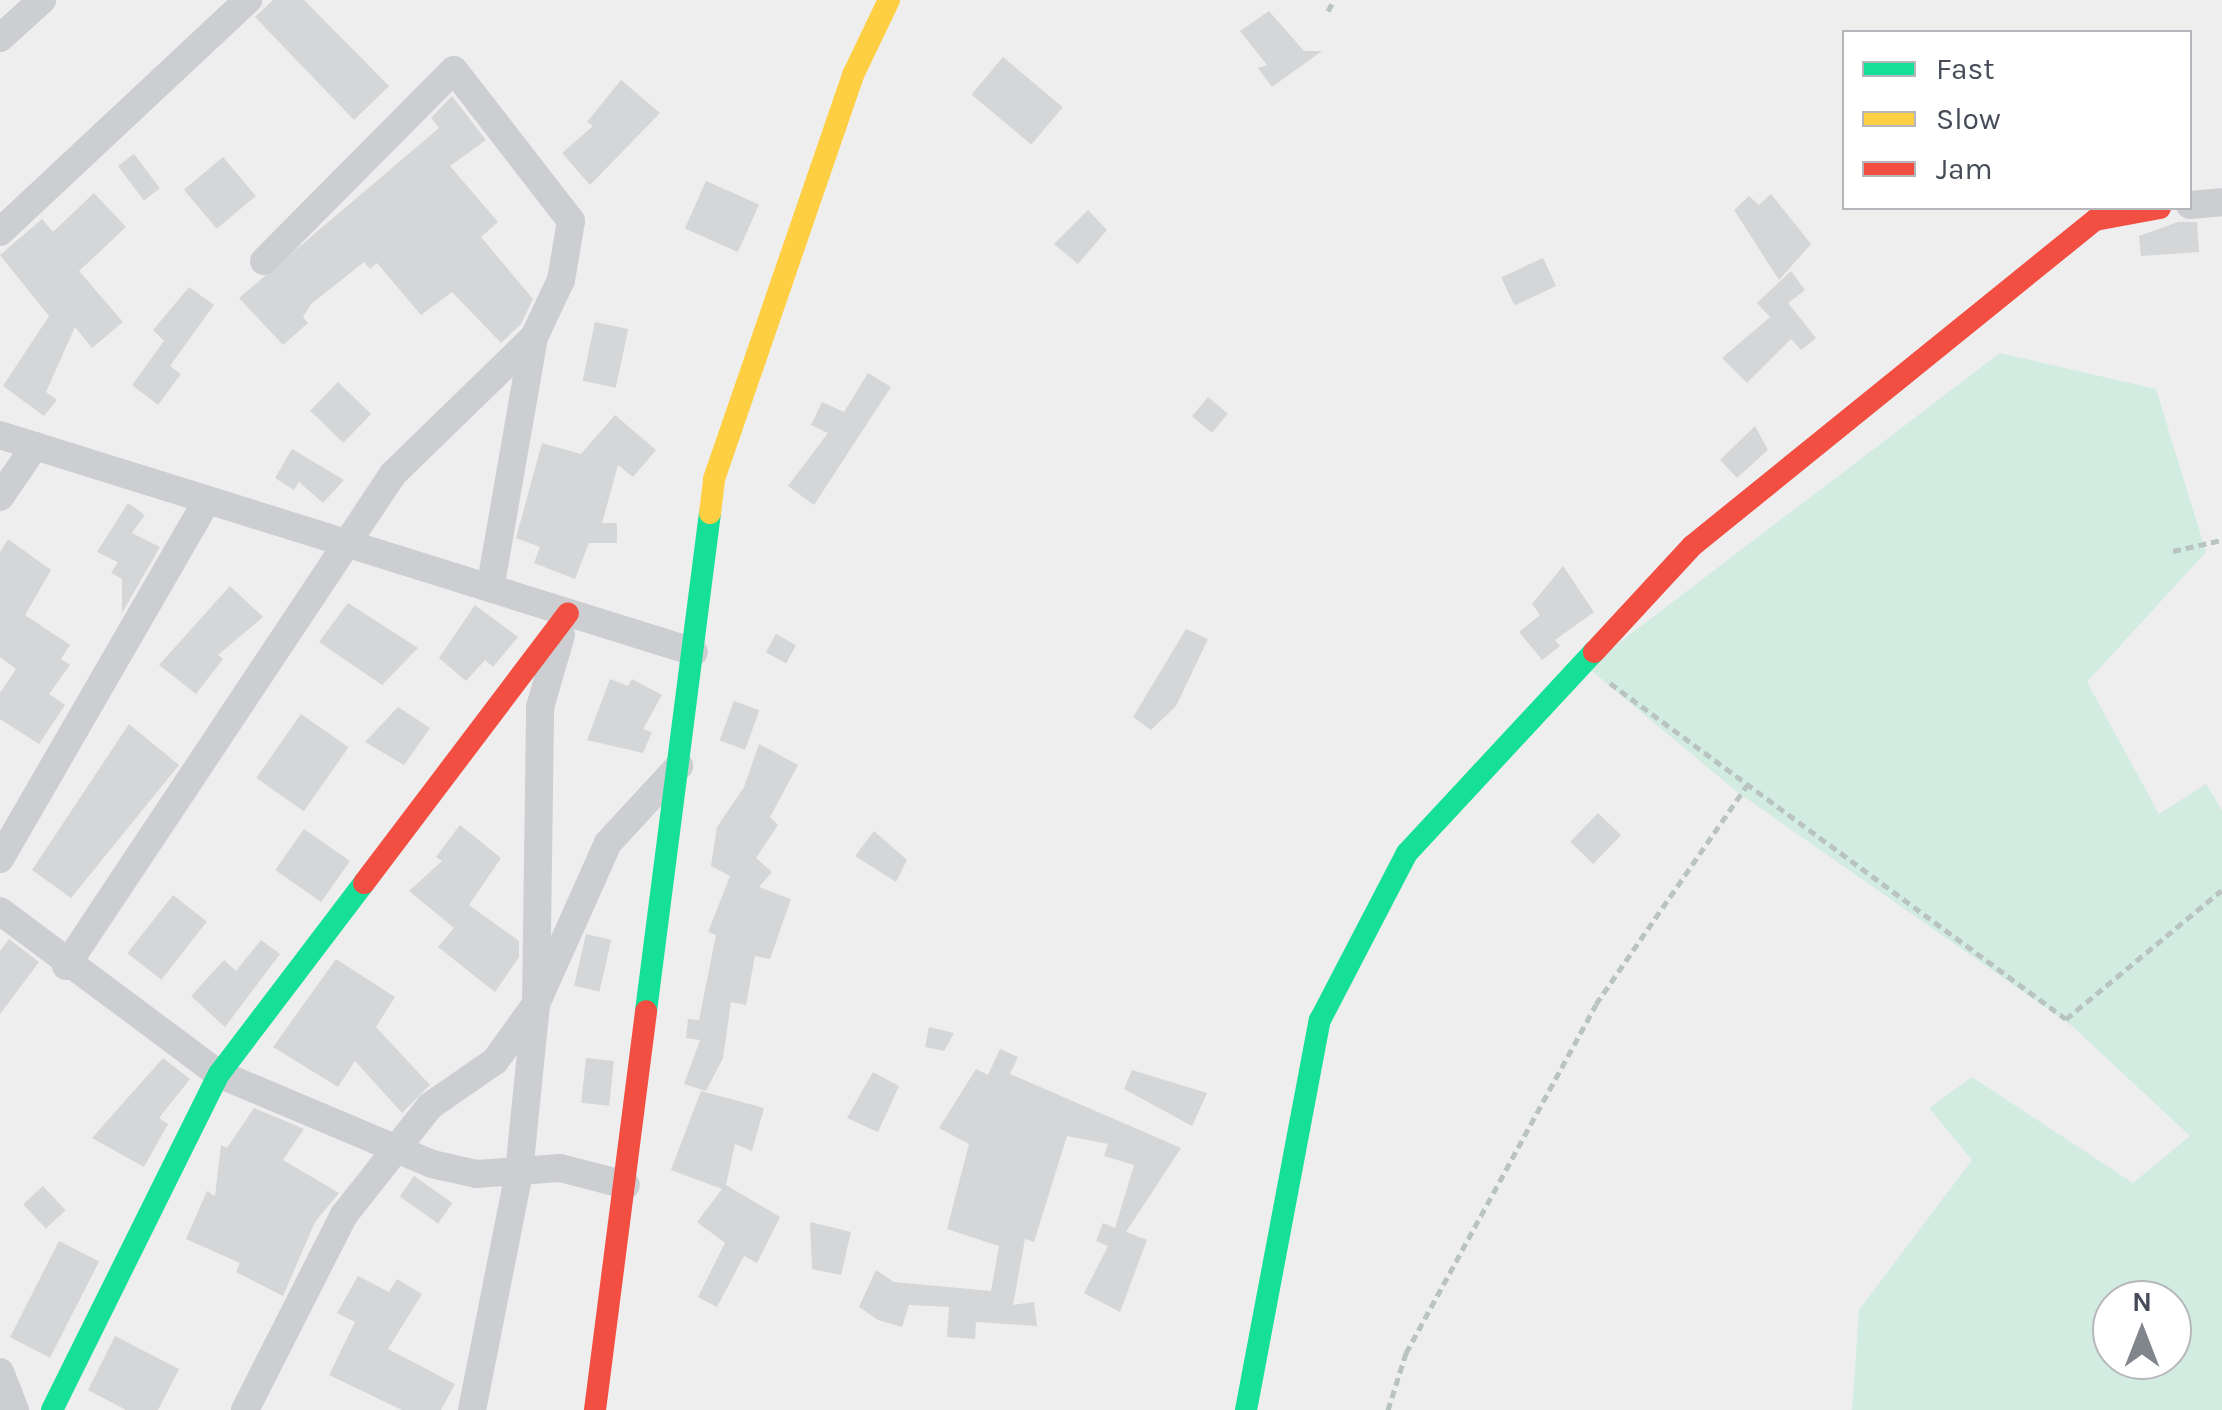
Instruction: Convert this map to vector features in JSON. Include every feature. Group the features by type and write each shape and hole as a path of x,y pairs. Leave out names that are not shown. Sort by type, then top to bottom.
{"street":[{"path":"0,38 42,0"},
{"path":"0,232 248,0"},
{"path":"595,1410 683,762 714,478 854,73 889,0"},
{"path":"264,261 454,70 571,221 562,280 534,337 490,588"},
{"path":"2192,205 2222,202"},
{"path":"1246,1410 1320,1020 1407,853 1587,667 1692,546 1988,301 2095,220 2149,210"},
{"path":"66,966 352,545 393,474 534,337"},
{"path":"0,435 694,652"},
{"path":"0,498 35,446"},
{"path":"0,859 207,500"},
{"path":"472,1410 519,1172 536,1004 540,706 568,612"},
{"path":"52,1410 219,1074 568,612"},
{"path":"245,1410 305,1278 430,1106 495,1060 536,1004 608,843 683,762"},
{"path":"0,912 66,966 219,1074 398,1147 476,1174 560,1168 626,1185"},
{"path":"0,1372 15,1410"}],"path":[{"path":"1328,11 1334,0"},
{"path":"2173,551 2222,540"},
{"path":"1587,667 2066,1019 2222,890"},
{"path":"1388,1410 1406,1353 1596,1004 1747,785"}],"green space":[{"path":"2000,353 2156,389 2206,552 2087,682 2159,814 2206,784 2222,810 2222,1410 1852,1410 1859,1310 1972,1160 1929,1108 1972,1077 2133,1183 2190,1136 2072,1026 1736,791 1587,667"}],"building":[{"path":"273,0 304,0 389,86 354,120 255,17"},
{"path":"1269,11 1304,51 1322,51 1272,87 1258,68 1267,65 1240,31"},
{"path":"1003,57 1063,107 1031,145 972,95"},
{"path":"621,80 660,113 590,185 562,153 593,126 587,122"},
{"path":"452,96 486,140 450,166 498,222 481,237 533,299 521,324 501,343 452,292 421,315 377,263 370,269 364,262 311,304 303,317 308,323 283,345 239,298 439,128 431,118"},
{"path":"134,154 160,188 144,200 118,166"},
{"path":"223,157 256,196 217,229 184,190"},
{"path":"706,181 759,205 738,252 685,229"},
{"path":"94,193 126,227 79,271 123,322 92,348 75,327 46,392 57,400 44,416 3,386 49,316 0,255 42,219 53,232"},
{"path":"1771,194 1811,244 1779,280 1734,210 1749,196 1759,205"},
{"path":"1088,210 1107,230 1078,264 1054,244"},
{"path":"2178,222 2197,222 2199,252 2141,256 2139,236"},
{"path":"1543,258 1556,286 1514,306 1501,277"},
{"path":"1791,271 1805,290 1788,303 1816,338 1801,350 1791,339 1747,383 1722,358 1770,317 1757,303"},
{"path":"189,287 214,305 170,366 181,374 158,405 132,385 164,341 153,330"},
{"path":"595,322 628,329 616,388 583,381"},
{"path":"868,373 891,387 814,505 788,486 828,433 811,425 822,402 844,412"},
{"path":"338,382 371,414 343,443 310,411"},
{"path":"1208,397 1228,414 1212,433 1192,416"},
{"path":"615,415 656,450 633,477 618,465 602,523 617,523 617,543 589,543 575,579 534,563 540,547 516,538 542,443 581,454"},
{"path":"1755,426 1768,450 1737,478 1720,460"},
{"path":"292,449 344,480 323,503 299,482 294,490 275,478"},
{"path":"128,503 145,515 132,533 160,547 122,613 122,579 111,573 118,562 97,552"},
{"path":"8,539 51,570 25,615 70,645 61,659 70,665 49,694 65,705 39,744 0,719 0,693 16,669 0,657 0,552"},
{"path":"1563,566 1594,612 1555,640 1560,646 1542,660 1519,632 1540,615 1532,604"},
{"path":"230,586 263,617 218,655 223,659 196,694 159,665"},
{"path":"348,603 418,648 382,685 319,642"},
{"path":"475,605 518,637 493,667 485,660 466,681 439,658"},
{"path":"1186,629 1208,639 1176,706 1151,730 1133,717"},
{"path":"776,634 796,645 786,664 766,652"},
{"path":"610,679 628,686 632,679 662,695 643,729 652,732 643,753 587,740"},
{"path":"734,701 759,710 745,750 720,740"},
{"path":"398,707 430,728 404,765 365,742"},
{"path":"301,714 349,747 304,811 256,778"},
{"path":"129,724 179,765 71,898 32,870"},
{"path":"759,744 798,765 770,817 778,825 756,858 772,872 759,887 791,899 770,959 755,956 746,1005 731,1002 723,1058 706,1091 684,1084 700,1040 686,1038 688,1019 699,1020 716,935 708,932 730,876 711,866 717,827 744,787"},
{"path":"1598,813 1621,835 1593,864 1570,842"},
{"path":"460,825 501,858 469,905 519,941 519,957 495,992 438,947 454,928 409,891 442,861 436,857"},
{"path":"304,829 350,861 321,902 275,870"},
{"path":"874,831 907,860 896,882 855,856"},
{"path":"173,895 207,921 161,980 127,953"},
{"path":"586,934 611,940 599,991 574,986"},
{"path":"9,939 39,962 0,1014 0,951"},
{"path":"261,940 280,954 225,1027 191,996 224,960 236,971"},
{"path":"336,959 395,997 376,1027 430,1085 402,1113 355,1061 338,1087 273,1047"},
{"path":"929,1027 954,1033 944,1051 925,1047"},
{"path":"1000,1049 1018,1057 1010,1074 1181,1148 1126,1232 1147,1240 1120,1312 1084,1293 1108,1246 1096,1241 1103,1223 1115,1228 1134,1165 1104,1156 1108,1144 1067,1136 1034,1242 1025,1239 1013,1305 1034,1302 1037,1326 976,1322 975,1339 947,1337 949,1307 909,1305 902,1327 878,1320 859,1307 876,1270 894,1282 991,1291 999,1246 947,1229 969,1144 939,1128 976,1069 988,1075"},
{"path":"163,1058 190,1079 159,1118 168,1124 144,1167 92,1138"},
{"path":"586,1058 614,1061 609,1106 581,1103"},
{"path":"1132,1070 1207,1093 1192,1126 1124,1089"},
{"path":"873,1072 899,1086 878,1132 847,1118"},
{"path":"701,1091 764,1108 752,1151 735,1144 726,1185 780,1217 757,1263 744,1256 717,1307 698,1297 725,1243 697,1222 722,1189 671,1170"},
{"path":"254,1108 304,1129 283,1160 339,1193 315,1222 283,1296 236,1272 240,1263 186,1239 207,1191 215,1196 221,1145 227,1148"},
{"path":"414,1176 453,1203 438,1223 400,1196"},
{"path":"43,1186 66,1210 46,1229 23,1204"},
{"path":"810,1222 851,1232 841,1275 812,1269"},
{"path":"59,1241 99,1261 50,1358 10,1337"},
{"path":"358,1276 389,1292 397,1279 422,1294 388,1349 455,1384 441,1410 402,1410 329,1375 355,1322 337,1313"},
{"path":"115,1336 179,1369 158,1410 126,1410 88,1390"}],"traffic: fast":[{"path":"646,1011 710,513"},
{"path":"1246,1410 1320,1020 1407,853 1594,652"},
{"path":"52,1410 219,1074 364,883"}],"traffic: slow":[{"path":"710,513 714,479 854,73 889,0"}],"traffic: jam":[{"path":"1594,652 1692,546 2095,220 2149,210"},
{"path":"364,883 568,613"},
{"path":"595,1410 646,1011"}]}
